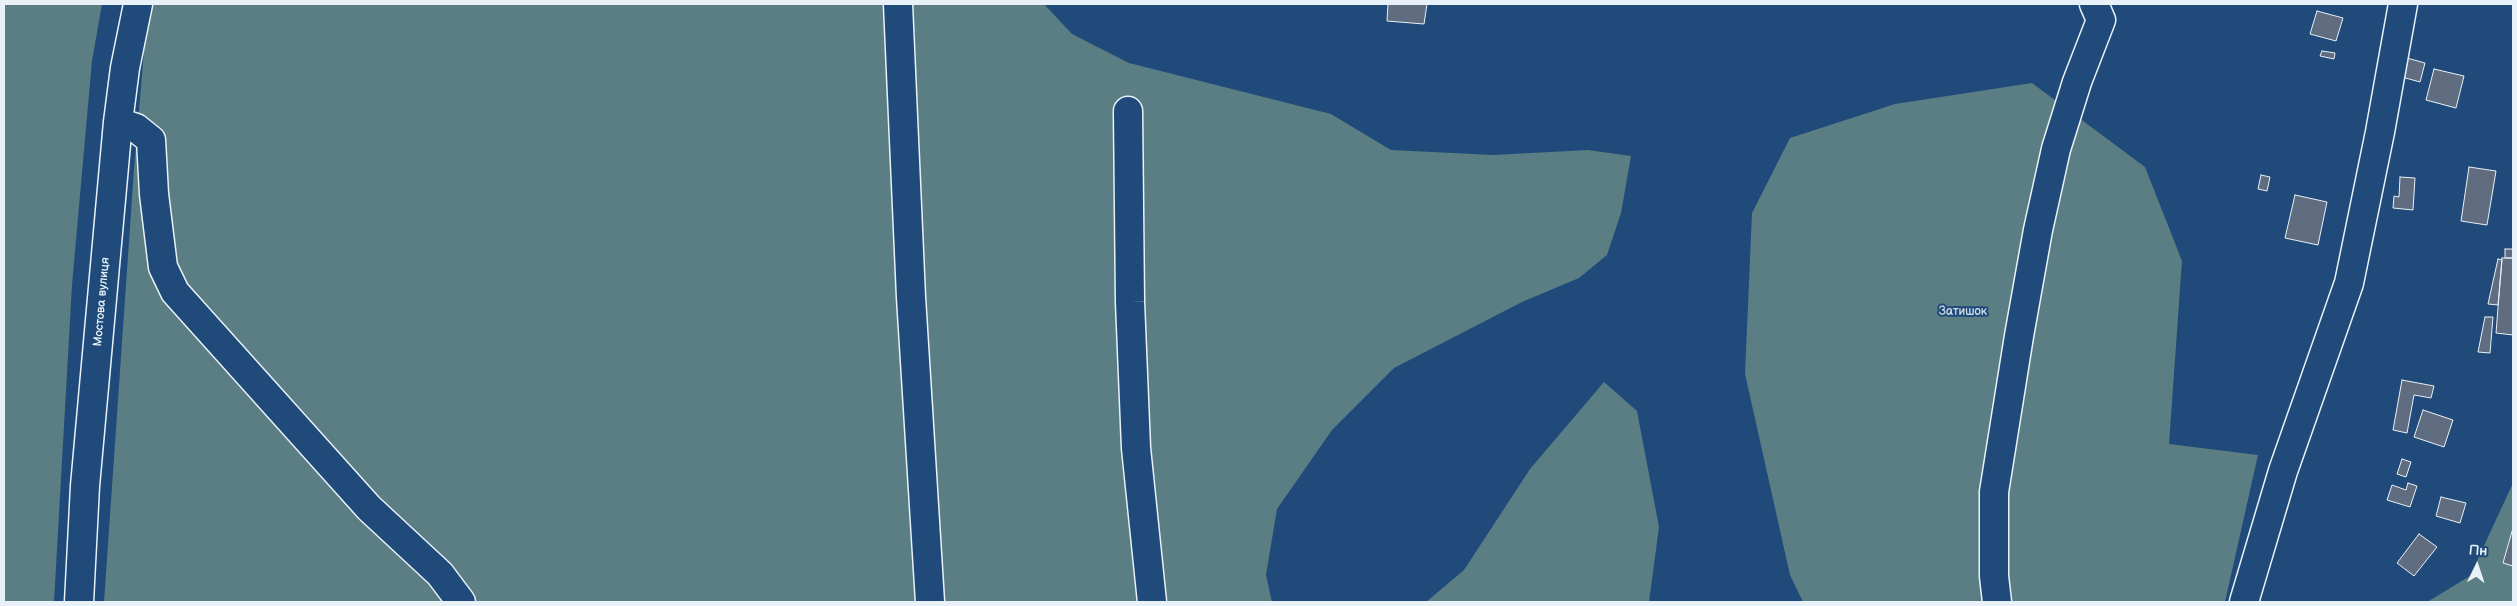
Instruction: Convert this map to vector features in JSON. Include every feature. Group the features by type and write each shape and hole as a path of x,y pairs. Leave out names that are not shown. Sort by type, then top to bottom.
{"street":[{"name":"Мостова вулиця","path":"79,602 85,486 118,122 124,68 138,4"},
{"path":"898,4 911,297 930,602"},
{"path":"1998,602 1994,576 1994,492 2019,336 2038,230 2056,149 2077,82 2101,20 2094,4"},
{"path":"2244,602 2283,471 2349,283 2380,132 2403,4"},
{"path":"1128,110 1130,302 1136,439 1152,602"},
{"path":"118,122 136,128 151,140 154,194 163,267 175,292 370,508 440,574 461,602"}],"green space":[{"path":"4,4 102,4 92,61 72,285 54,602 4,602"},
{"path":"148,4 1044,4 1072,34 1129,63 1331,114 1391,150 1493,155 1588,150 1631,156 1621,213 1607,255 1579,278 1522,302 1394,368 1332,430 1277,509 1266,575 1272,602 104,602 134,169"},
{"name":"Затишок","path":"2032,83 2145,167 2182,261 2169,444 2258,455 2225,602 1803,602 1790,575 1745,374 1752,213 1790,138 1895,104"},
{"path":"1604,382 1637,411 1659,527 1649,602 1426,602 1464,570 1530,469"},
{"path":"2513,483 2513,602 2427,602 2470,576"}],"building":[{"path":"1388,4 1427,4 1424,24 1387,21"},
{"path":"2317,11 2343,18 2336,41 2310,34"},
{"path":"2322,51 2335,53 2334,59 2320,56"},
{"path":"2407,58 2425,63 2420,82 2402,77"},
{"path":"2434,69 2464,76 2456,108 2426,100"},
{"path":"2469,167 2496,171 2487,225 2461,221"},
{"path":"2261,175 2270,177 2267,191 2258,189"},
{"path":"2400,177 2415,178 2413,210 2393,208 2394,196 2399,197"},
{"path":"2295,195 2327,202 2318,245 2285,238"},
{"path":"2505,249 2513,249 2513,258 2505,258"},
{"path":"2502,258 2513,258 2513,335 2496,333"},
{"path":"2498,259 2502,260 2498,305 2488,304"},
{"path":"2485,317 2493,317 2490,353 2478,352"},
{"path":"2402,380 2434,386 2431,398 2414,395 2407,433 2393,430"},
{"path":"2423,410 2453,420 2444,447 2414,437"},
{"path":"2402,459 2411,462 2406,477 2397,474"},
{"path":"2408,483 2417,486 2410,507 2387,500 2392,485 2406,490"},
{"path":"2441,497 2466,503 2460,523 2436,516"},
{"path":"2513,528 2513,566 2503,563"},
{"path":"2419,534 2437,547 2414,576 2397,563"}]}
